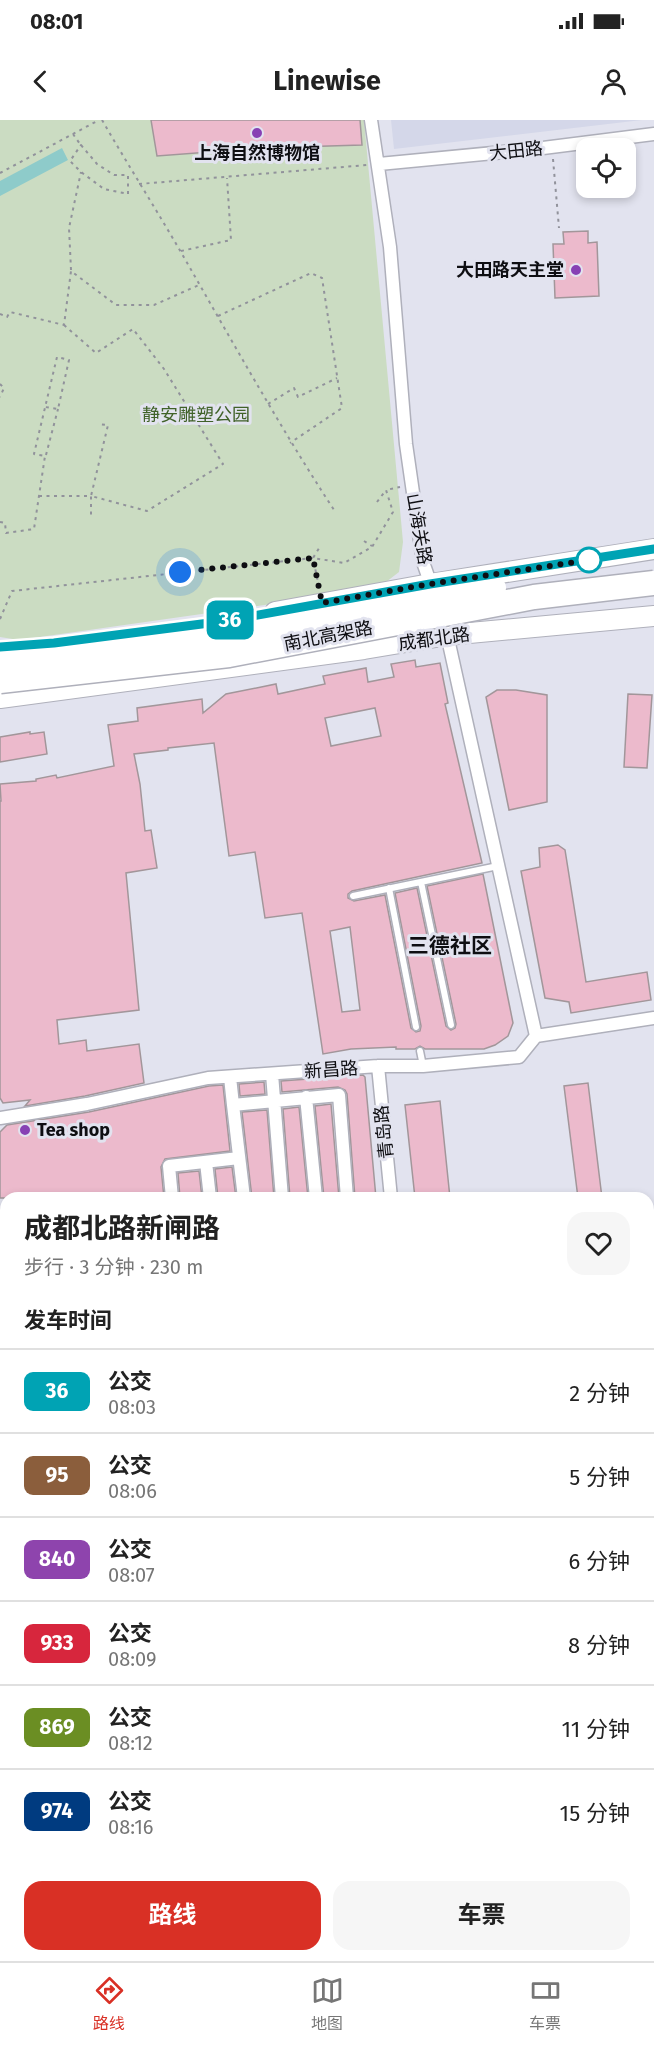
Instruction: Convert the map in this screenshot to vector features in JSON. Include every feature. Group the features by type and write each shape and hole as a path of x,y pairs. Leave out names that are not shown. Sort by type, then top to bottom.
{"highway":[{"name":"南北高架路","path":"0,659 224,632 483,590 654,569"},
{"name":"南北高架路","path":"0,681 229,655 534,597 654,583"}],"main road":[{"path":"0,647 54,643 225,621 430,584 654,549"},
{"name":"成都北路","path":"0,698 305,657 448,635 654,616"}],"street":[{"name":"山海关路","path":"371,120 390,247 406,444 423,562 448,635 536,1036"},
{"name":"大田路","path":"378,164 552,147 654,134"},
{"path":"536,1036 654,1018"},
{"name":"新昌路","path":"0,1118 87,1104 208,1078 519,1057 536,1036"},
{"name":"青岛路","path":"378,1066 390,1192"},
{"path":"272,1074 281,1192"},
{"path":"230,1077 243,1192"},
{"path":"234,1105 339,1095 347,1192"},
{"path":"306,1097 315,1192"},
{"path":"171,1192 169,1166 239,1158"},
{"path":"206,1162 209,1192"}],"lane":[{"path":"353,896 499,866"},
{"path":"421,882 451,1025"},
{"path":"389,888 416,1027"},
{"path":"420,1051 423,1065"}],"path":[{"path":"0,173 101,120 181,251 290,443 336,513"},
{"path":"73,134 98,164 114,175 128,175 128,194 104,189 70,161 81,146"},
{"path":"552,147 559,228"},
{"path":"139,184 378,164"},
{"path":"64,325 71,271 69,228 81,172"},
{"path":"181,251 231,240 227,177"},
{"path":"71,271 116,304 154,305 199,285"},
{"path":"218,316 311,273 322,278 342,408 290,443"},
{"path":"0,314 7,317 10,312 64,325 96,353 133,329 164,369 223,464 147,511 91,496 39,496"},
{"path":"0,522 5,523 6,533 34,529 45,456 69,360 57,357 34,454 45,456"},
{"path":"268,404 294,388 298,397 337,378"},
{"path":"0,384 4,388 0,397"},
{"path":"45,407 58,409"},
{"path":"91,519 91,496 108,424 98,424"},
{"path":"377,501 386,490 412,484"},
{"path":"0,619 12,591 313,558 344,562 372,547 393,512 386,490"},
{"path":"364,541 372,547"},
{"path":"321,545 313,558 322,603"}],"shaded area":[{"path":"391,120 642,120 394,149"},
{"path":"62,148 68,160 0,196 0,181"}],"green space":[{"name":"静安雕塑公园","path":"0,120 364,120 403,542 399,572 377,589 19,640 0,637"}],"building":[{"name":"上海自然博物馆","path":"151,120 360,120 362,145 262,148 157,156"},
{"name":"大田路天主堂","path":"588,231 588,243 597,242 599,296 555,298 553,244 564,244 563,232"},
{"path":"415,660 416,667 440,663 448,703 445,704 482,863 352,891 348,894 348,898 354,901 385,895 411,1028 416,1032 420,1031 421,1026 395,893 417,888 446,1026 451,1030 456,1024 427,886 483,874 513,1023 508,1036 484,1049 425,1049 420,1046 415,1049 396,1049 396,1047 351,1049 323,1054 302,913 265,918 255,852 229,856 214,743 168,748 168,750 134,754 145,831 151,830 157,868 126,873 139,1010 57,1020 59,1044 86,1040 87,1051 139,1044 144,1083 25,1106 30,1100 3,1103 0,1098 0,784 36,781 36,779 56,775 57,778 114,766 108,725 138,721 137,708 202,699 203,713 226,694 276,684 278,694 325,684 323,676 366,668 368,682 394,677 391,664","holes":["375,708 381,736 331,746 325,718","350,927 360,1010 342,1012 330,931"]},
{"path":"497,690 516,690 547,695 547,802 509,810 486,697"},
{"path":"628,694 652,695 647,768 624,767"},
{"path":"30,732 30,734 44,732 47,754 0,762 0,737"},
{"path":"558,845 565,850 586,982 647,972 651,1000 571,1013 569,1002 545,998 521,871 540,867 539,848"},
{"path":"363,1075 365,1077 375,1192 355,1192 345,1090 338,1087 282,1092 281,1081"},
{"path":"264,1082 265,1094 240,1096 239,1084"},
{"path":"588,1083 601,1192 577,1192 564,1086"},
{"path":"223,1085 230,1151 165,1159 161,1167 163,1192 0,1192 0,1132 7,1125 89,1112"},
{"path":"440,1101 449,1192 414,1192 405,1105"},
{"path":"331,1104 338,1192 323,1192 315,1106"},
{"path":"299,1107 307,1192 290,1192 283,1109"},
{"path":"267,1110 274,1192 251,1192 242,1112"},
{"path":"232,1167 235,1192 217,1192 215,1169"},
{"path":"199,1171 201,1192 180,1192 178,1173"}],"bus line":[{"name":"36","path":"0,647 54,643 225,621 430,584 654,549"}],"place":[{"name":"上海自然博物馆","path":"257,133"},
{"name":"大田路天主堂","path":"576,270"},
{"name":"Tea shop","path":"25,1130"}],"district":[{"name":"三德社区","path":"450,946"}],"route":[{"path":"180,572 313,558 322,603 589,560"}]}
